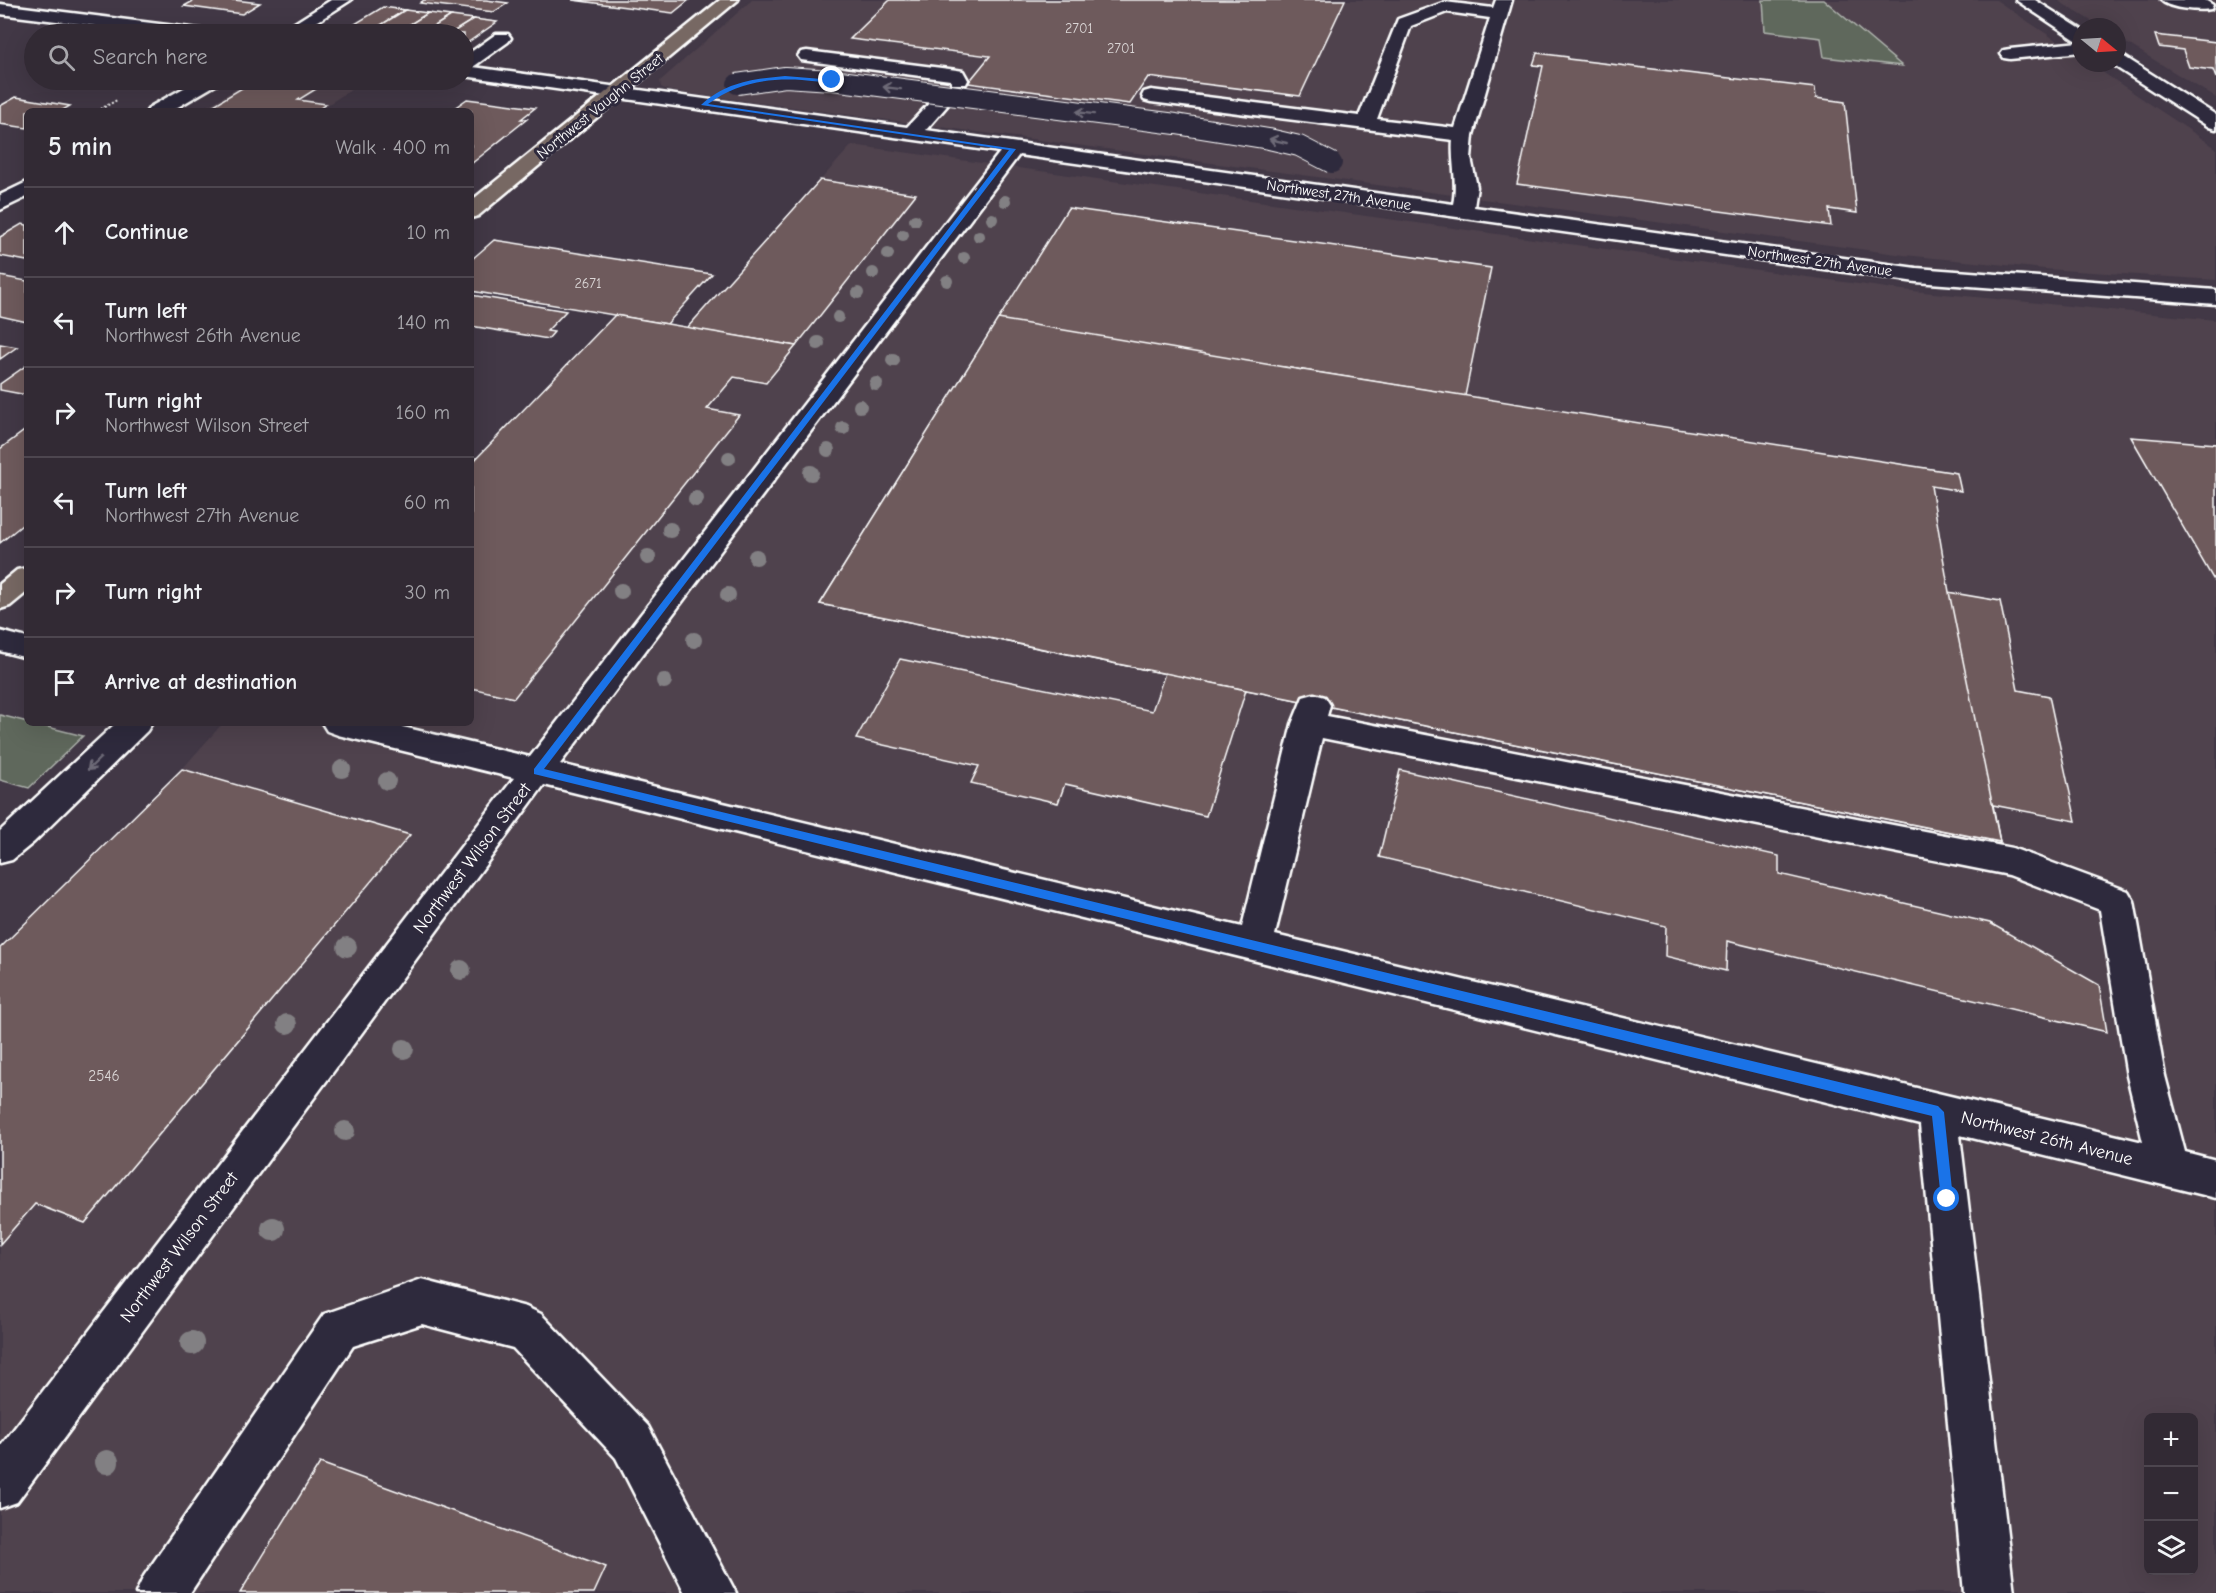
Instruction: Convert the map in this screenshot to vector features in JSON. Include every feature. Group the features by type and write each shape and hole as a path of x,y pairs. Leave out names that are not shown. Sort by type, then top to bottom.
{"main road":[{"name":"Northwest Vaughn Street","path":"474,210 730,0"},
{"path":"0,599 24,579"}],"street":[{"path":"302,24 343,0"},
{"path":"2024,0 2072,31"},
{"path":"2169,0 2205,5"},
{"path":"1366,123 1404,23 1445,8 1502,7 1463,135 1461,158 1467,188 1462,212"},
{"path":"0,9 118,24"},
{"path":"474,57 502,38"},
{"path":"2010,54 2072,48"},
{"path":"807,56 957,75 959,80"},
{"path":"2126,66 2216,123"},
{"name":"Northwest 27th Avenue","path":"474,72 1916,275 2216,297"},
{"path":"704,105 722,91 737,84 785,77 832,80 1176,124 1299,146 1320,155 1332,163 1336,171 1334,194"},
{"path":"162,108 193,90"},
{"path":"1152,96 1463,135"},
{"path":"911,134 943,99"},
{"name":"Northwest Wilson Street","path":"0,1485 537,771 1013,149"},
{"path":"0,204 24,190"},
{"path":"0,641 24,647"},
{"path":"1255,945 1311,714 2013,862 2116,901 2146,1076 2169,1167"},
{"path":"0,850 22,833 133,726"},
{"name":"Northwest 26th Avenue","path":"350,726 2216,1179"},
{"path":"1938,1112 1989,1593"},
{"path":"161,1593 339,1329 422,1302 526,1329 632,1442 711,1593"}],"shaded area":[{"path":"752,0 1996,0 2072,51 2072,72 2102,72 2216,148 2216,280 2045,269 1904,255 670,91 661,87 660,81"},
{"path":"2057,0 2216,0 2216,98 2126,43 2126,18 2086,18"},
{"path":"234,90 351,90 323,108 204,108"},
{"path":"852,145 1902,290 2216,320 2216,1593 0,1593 0,948 182,769 220,726 474,726 474,461 615,315 687,328"}],"green space":[{"path":"1763,0 1824,0 1902,66 1824,57 1821,38 1765,31"},
{"path":"0,715 24,721 24,726 43,726 83,736 29,788 0,780"}],"building":[{"path":"195,0 260,3 242,14 184,6"},
{"path":"424,0 486,0 508,3 494,12 420,3"},
{"path":"572,0 689,0 673,13"},
{"path":"890,0 1345,0 1300,96 1148,77 1130,104 968,83 990,56 850,39"},
{"path":"383,7 405,10 383,24 355,24"},
{"path":"405,10 428,13 410,24 383,24"},
{"path":"428,13 451,16 438,24 410,24"},
{"path":"451,16 474,19 466,24 438,24"},
{"path":"474,19 497,22 474,38 474,24 466,24"},
{"path":"2155,35 2216,42 2216,78 2213,70 2189,67 2183,50 2159,47"},
{"path":"1537,53 1568,57 1568,59 1815,88 1816,98 1845,102 1857,213 1829,209 1831,226 1517,184 1543,66 1533,65"},
{"path":"239,90 314,90 298,100 326,104 320,108 209,108"},
{"path":"16,97 70,106 66,108 24,108 24,128 0,124 0,106"},
{"path":"467,99 535,108 521,119 527,119 474,162 474,108 454,108"},
{"path":"820,180 916,194 796,346 687,328"},
{"path":"1068,208 1491,268 1465,396 1284,367 1248,466 1385,490 1368,554 1842,640 1836,573 2000,601 2018,690 2049,696 2076,821 1993,805 2000,842 820,604"},
{"path":"24,224 24,260 0,256 0,237"},
{"path":"494,240 712,274 667,324 474,292 474,257"},
{"path":"0,276 24,280 24,321 0,316"},
{"path":"474,296 566,311 547,331 554,332 548,339 474,327"},
{"path":"615,315 796,346 766,383 734,377 707,409 739,415 514,698 474,689 474,461"},
{"path":"998,319 1284,367 1957,473 1961,491 1931,486 1949,592 2000,842 820,604"},
{"path":"0,344 17,347 0,359"},
{"path":"24,367 24,394 0,390 0,384"},
{"path":"24,431 24,523 0,543 0,449"},
{"path":"2131,437 2216,444 2216,584"},
{"path":"900,659 1152,711 1165,673 1246,690 1206,816 1065,784 1058,803 971,783 979,766 856,739"},
{"path":"182,769 410,835 85,1223 35,1204 0,1244 0,948"},
{"path":"1400,770 1779,856 1779,874 1990,923 2099,985 2107,1032 1727,941 1726,971 1665,956 1666,926 1379,857"},
{"path":"320,1463 606,1567 594,1593 240,1593"}],"route":[{"path":"832,80 785,77 756,80 737,84 722,91 704,105 1013,149 537,771 1938,1112 1947,1199"}]}
